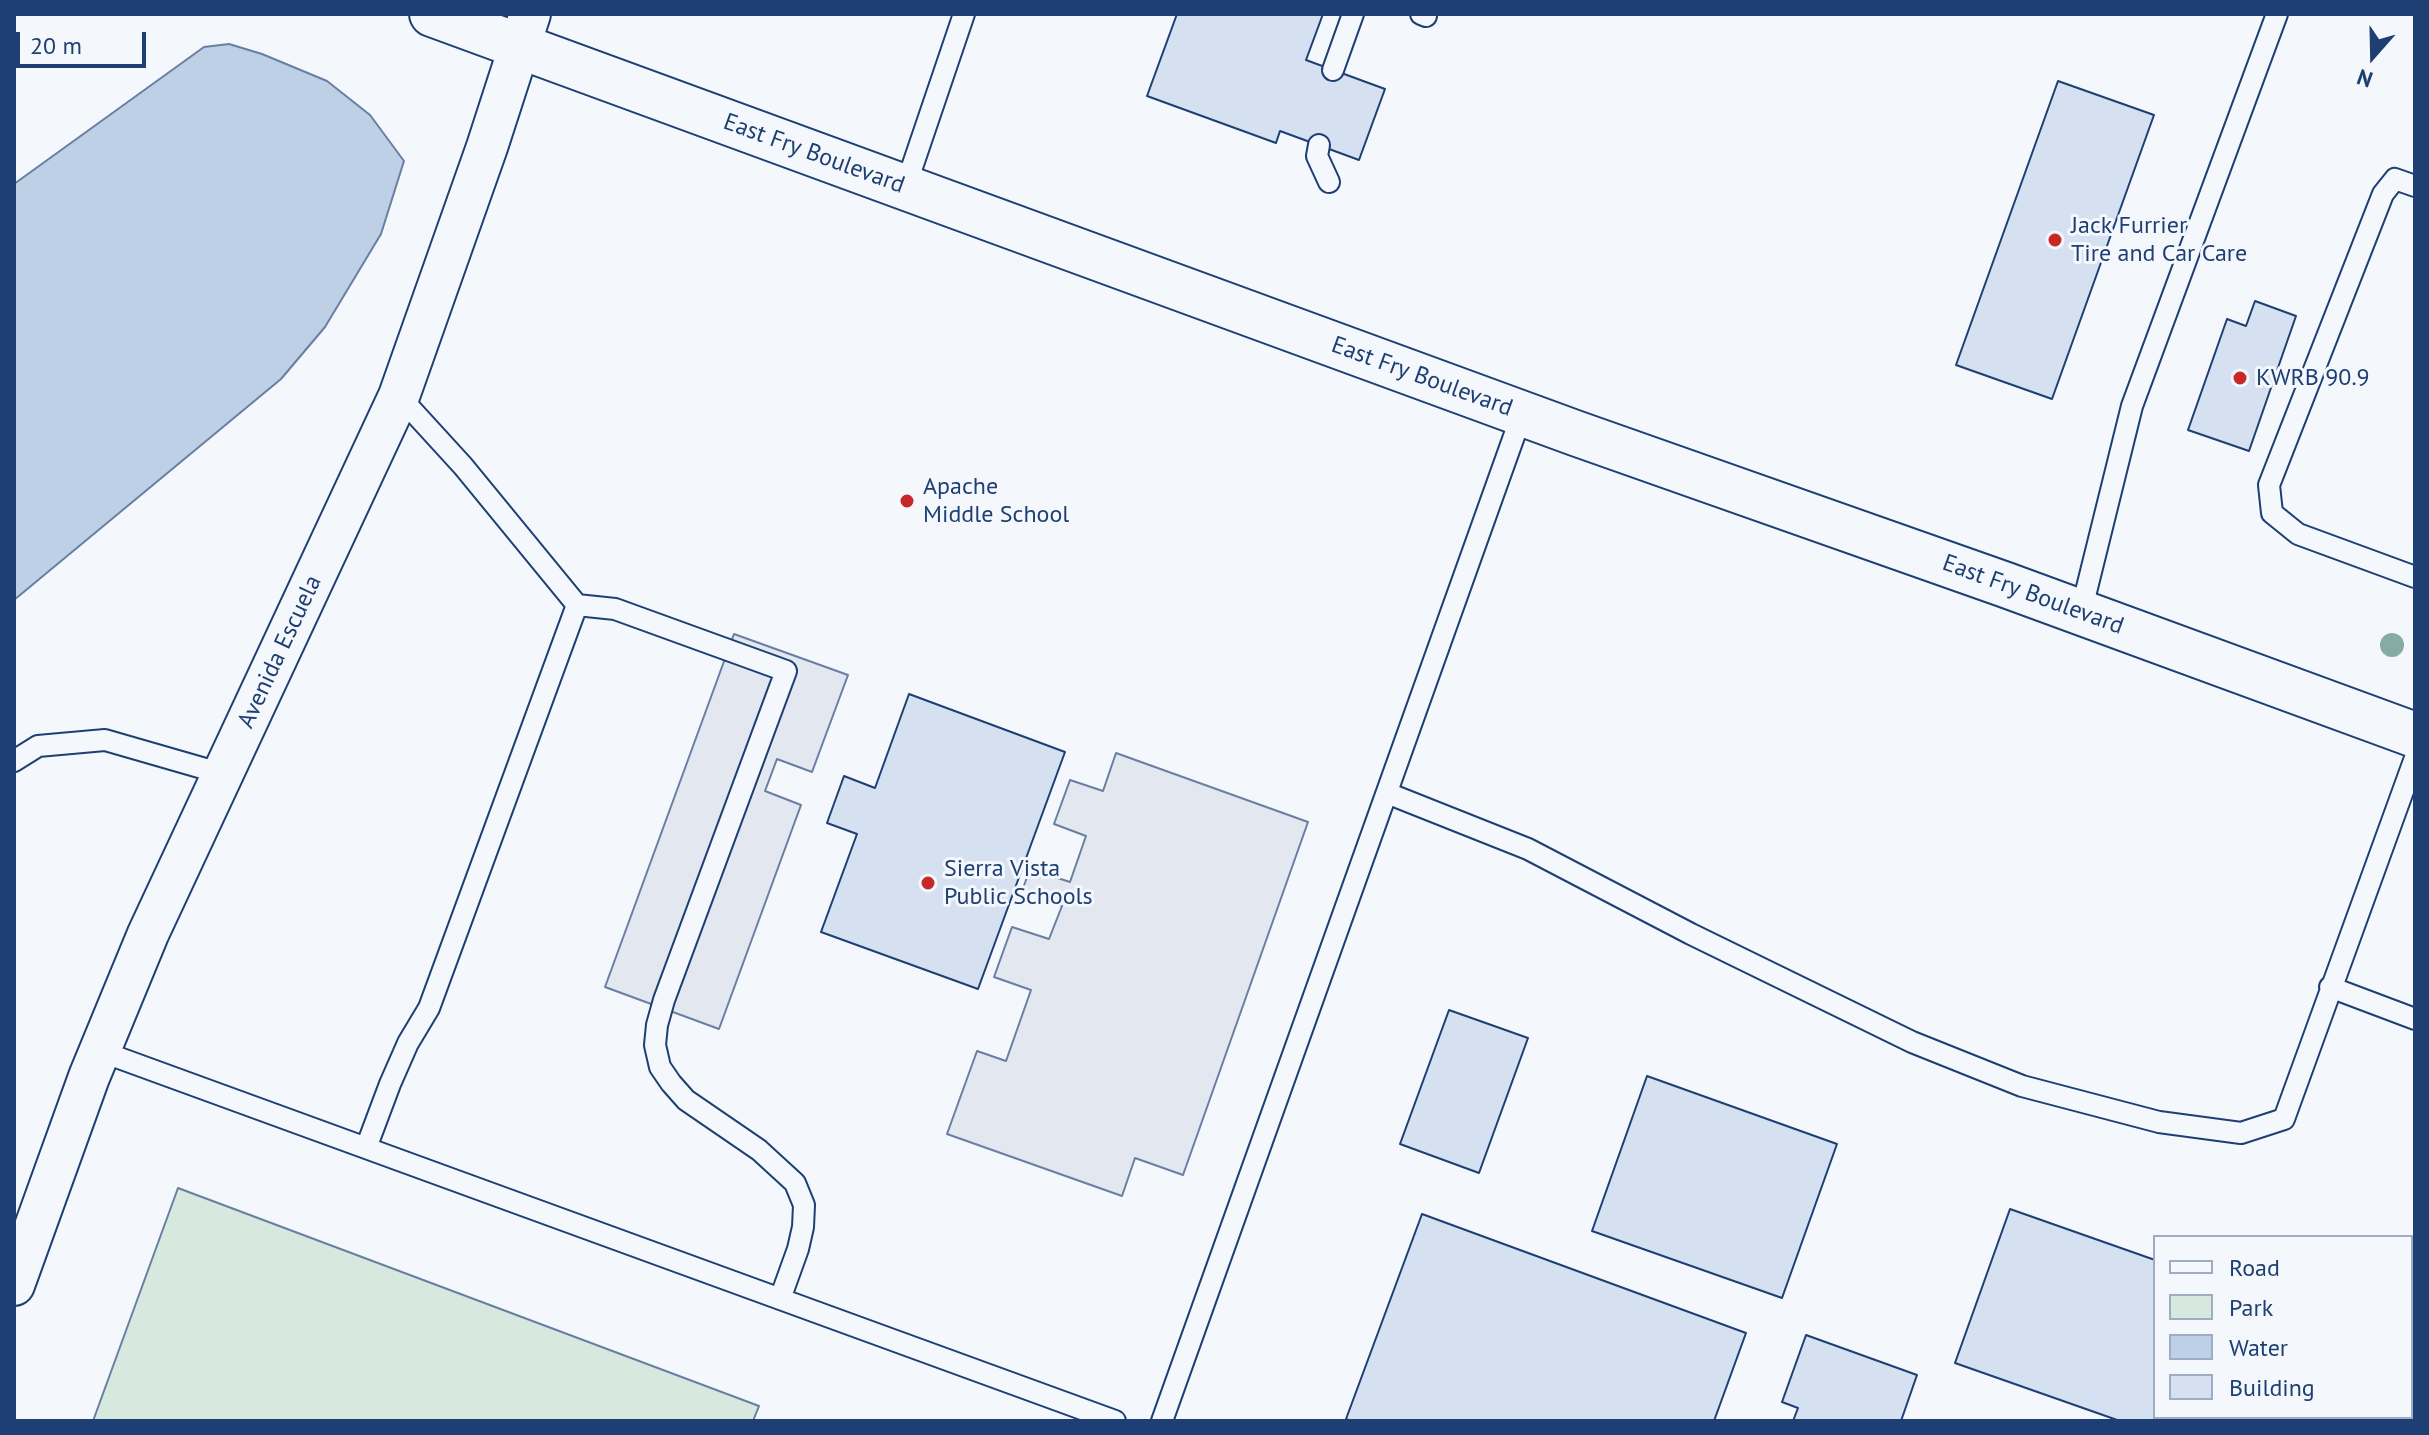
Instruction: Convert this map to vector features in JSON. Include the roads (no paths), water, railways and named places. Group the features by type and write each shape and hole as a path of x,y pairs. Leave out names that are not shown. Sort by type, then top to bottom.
{"main road":[{"name":"East Fry Boulevard","path":"432,14 524,30 905,188 2415,735"}],"street":[{"name":"Avenida Escuela","path":"14,1285 100,1051 148,934 399,396 487,147 524,30"}],"lane":[{"path":"905,188 964,14"},
{"path":"1333,70 1353,14"},
{"path":"2081,612 2132,406 2277,14"},
{"path":"1319,145 1317,156 1329,182"},
{"path":"2415,186 2395,179 2383,194 2269,485 2272,513 2298,534 2415,577"},
{"path":"399,396 463,466 577,605 615,609 786,671 664,1000 655,1045 660,1067 686,1100 759,1150 795,1183 804,1205 803,1227 780,1299"},
{"path":"1162,1421 1522,414"},
{"path":"366,1148 408,1043 429,1008 577,605"},
{"path":"14,761 38,746 105,740 223,774"},
{"path":"1387,793 1528,849 1691,934 1912,1042 2022,1086 2159,1122 2241,1133 2284,1119 2415,758"},
{"path":"2330,987 2415,1019"},
{"path":"100,1051 1115,1421"}],"water":[{"path":"229,44 327,81 370,115 404,161 381,234 325,327 281,379 14,600 14,184 204,47"}],"place":[{"name":"Jack Furrier Tire and Car Care","path":"2055,240"},
{"name":"KWRB 90.9","path":"2240,378"},
{"name":"Apache Middle School","path":"907,501"},
{"name":"Sierra Vista Public Schools","path":"928,883"}]}
